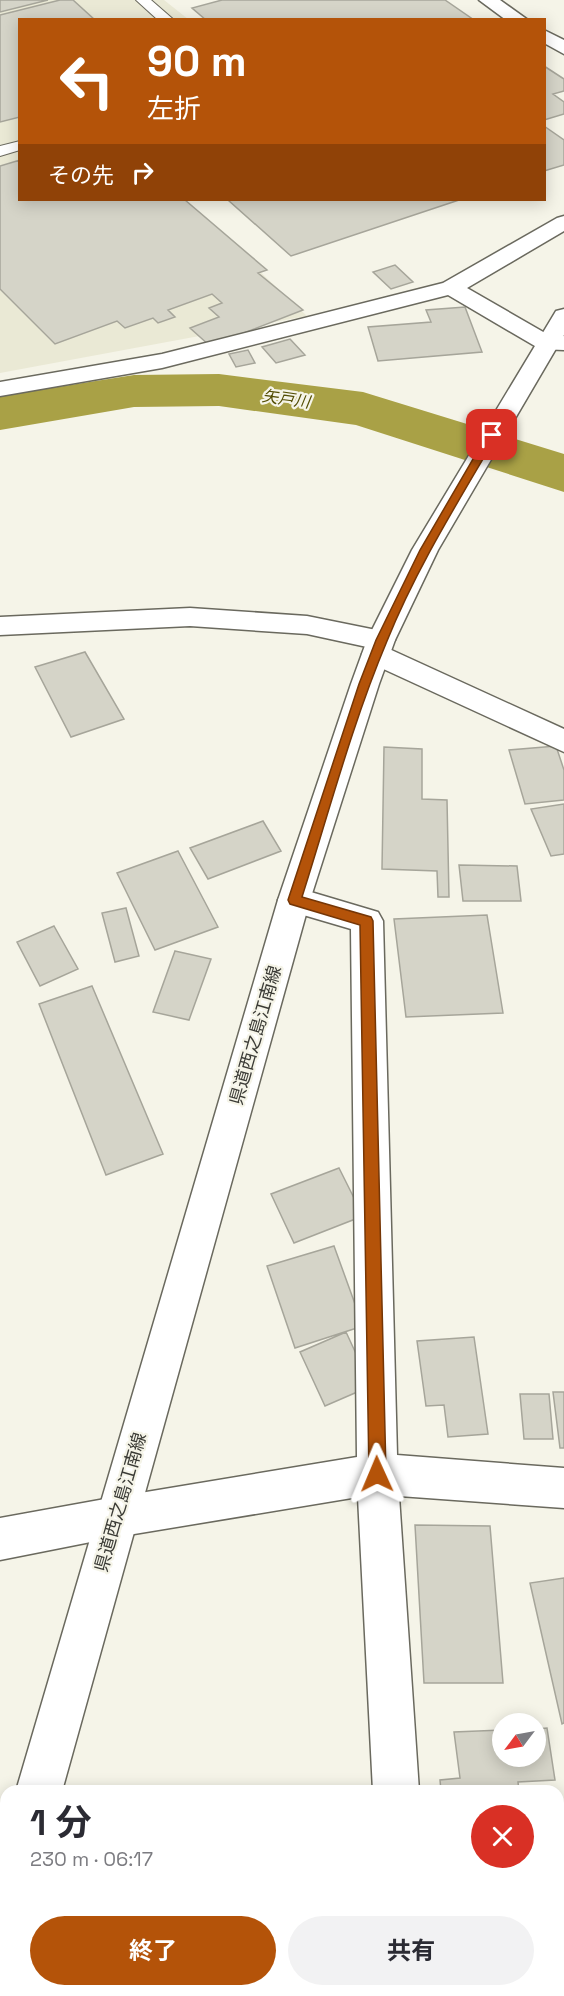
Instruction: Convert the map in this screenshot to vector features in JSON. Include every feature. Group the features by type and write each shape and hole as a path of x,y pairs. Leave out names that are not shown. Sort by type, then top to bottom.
{"street":[{"path":"488,0 516,18"},
{"path":"546,36 564,48"},
{"path":"0,388 162,361 451,288 564,222"},
{"path":"451,288 556,344"},
{"name":"県道西之島江南線","path":"41,1785 294,900 379,647 425,550 492,435 556,344 564,316"},
{"path":"0,626 190,617 307,625 379,647 564,741"},
{"path":"294,900 367,921 377,1474 396,1785"},
{"path":"0,1539 116,1517 377,1474 564,1488"}],"lane":[{"path":"143,0 165,18"},
{"path":"0,151 18,146"}],"shaded area":[{"path":"0,0 164,0 187,18 18,18 18,201 185,201 307,316 0,373"}],"building":[{"path":"0,0 48,0 0,12"},
{"path":"60,0 73,0 93,18 18,18 18,118 0,122 0,15"},
{"path":"222,0 445,0 471,18 204,18 192,8"},
{"path":"546,67 564,79 564,91 553,94 564,102 564,114 546,119"},
{"path":"546,127 564,140 564,165 546,170"},
{"path":"18,161 18,201 186,201 267,270 258,273 303,310 210,346 190,328 219,317 209,308 222,303 212,294 168,310 175,317 158,323 153,318 125,328 117,321 55,344 0,289 0,166"},
{"path":"229,201 456,201 291,256"},
{"path":"395,265 413,282 391,289 373,272"},
{"path":"465,307 482,352 378,361 368,327 431,322 426,310"},
{"path":"290,339 305,355 276,363 262,347"},
{"path":"248,350 255,363 236,367 229,354"},
{"path":"85,652 124,719 71,737 35,667"},
{"path":"556,746 564,770 564,800 525,804 509,750"},
{"path":"384,747 422,749 422,799 447,800 449,897 438,897 437,871 382,869"},
{"path":"564,804 564,854 551,856 531,809"},
{"path":"263,821 281,851 208,879 190,848"},
{"path":"178,851 218,927 155,950 117,873"},
{"path":"459,865 517,866 521,901 463,901"},
{"path":"126,908 139,956 115,962 102,913"},
{"path":"487,915 503,1013 406,1017 394,919"},
{"path":"54,926 78,969 40,986 17,942"},
{"path":"175,951 211,959 189,1020 153,1012"},
{"path":"92,986 163,1154 106,1175 39,1004"},
{"path":"339,1168 363,1216 294,1243 271,1194"},
{"path":"334,1246 363,1326 295,1348 267,1266"},
{"path":"346,1332 371,1386 325,1406 300,1352"},
{"path":"474,1337 488,1434 448,1437 444,1405 426,1406 417,1341"},
{"path":"553,1392 564,1392 564,1448 560,1448"},
{"path":"520,1394 549,1394 553,1439 524,1439"},
{"path":"415,1525 490,1526 503,1683 424,1683"},
{"path":"564,1578 564,1723 562,1724 530,1583"},
{"path":"547,1728 555,1780 518,1782 518,1785 440,1785 440,1780 460,1778 454,1732 492,1730 492,1767 546,1767"}],"waterway":[{"name":"矢戸川","path":"0,413 134,391 219,390 363,409 564,474"}],"route":[{"path":"377,1474 367,921 294,900 381,640 425,550 492,435"}]}
